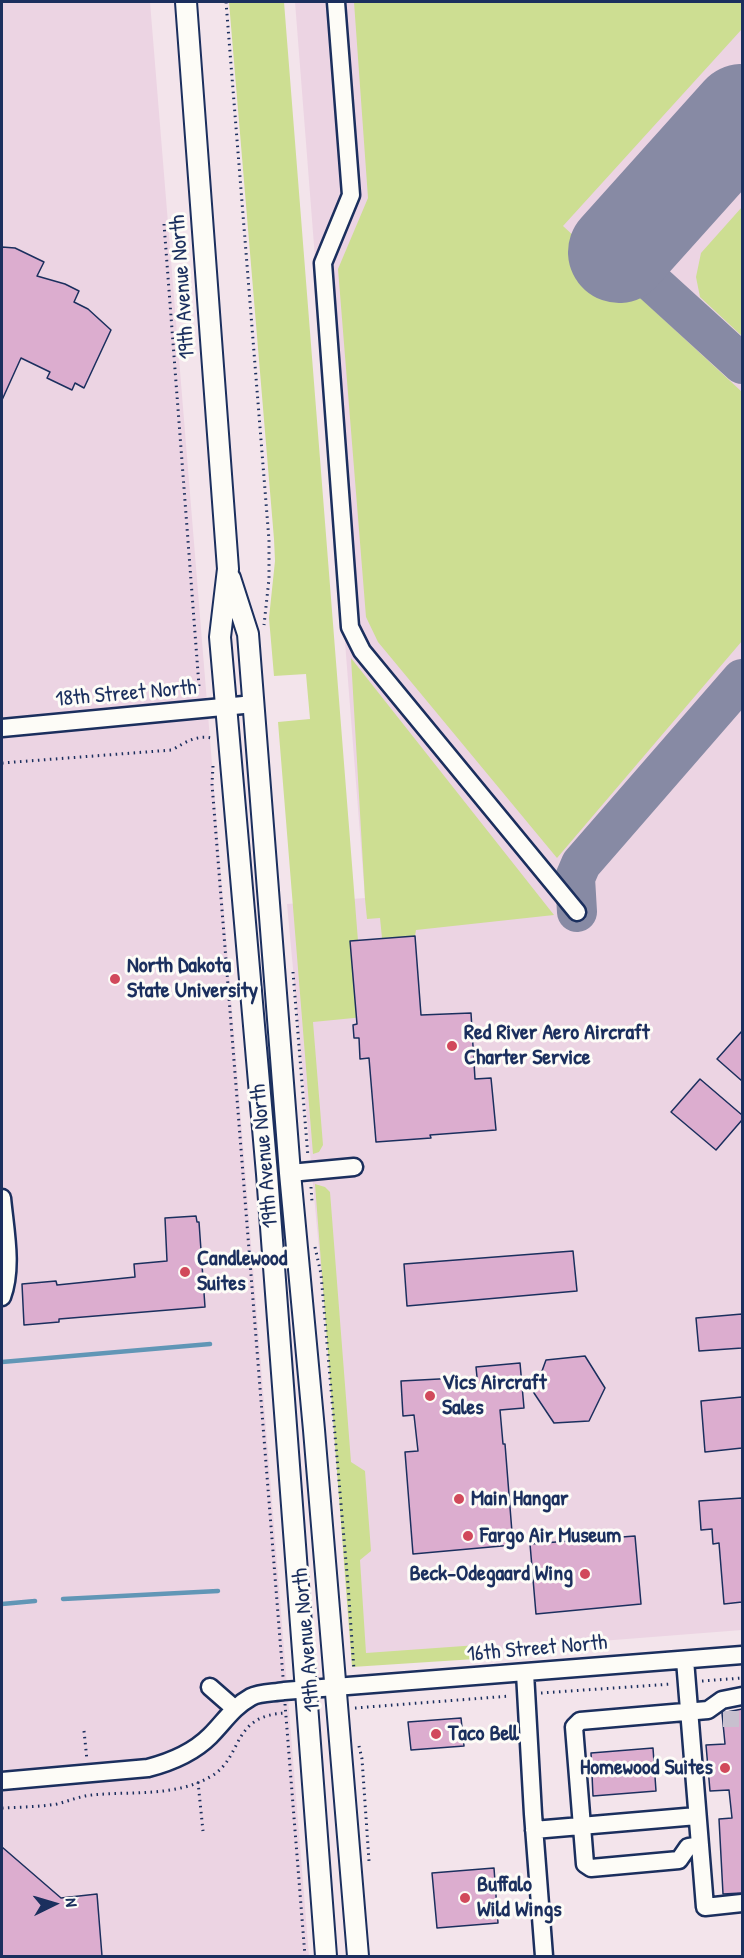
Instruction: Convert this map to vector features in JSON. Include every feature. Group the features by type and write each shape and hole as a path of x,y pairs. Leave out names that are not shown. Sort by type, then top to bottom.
{"main road":[{"name":"19th Avenue North","path":"186,2 228,569 220,637 228,707 267,1174 326,1956"},
{"name":"19th Avenue North","path":"228,569 248,634 300,1172 336,1688 358,1956"},
{"path":"323,1920 336,1936 338,1956"}],"street":[{"path":"336,2 351,195 323,263 350,627 362,651 577,912"},
{"name":"18th Street North","path":"2,728 254,704"},
{"path":"300,1172 354,1167"},
{"path":"2,1198 8,1271 2,1298"},
{"name":"16th Street North","path":"234,1708 254,1696 284,1691 742,1655"},
{"path":"685,1660 705,1907 742,1903"},
{"path":"525,1672 544,1956"},
{"path":"2,1781 148,1768 170,1762 189,1752 209,1737 234,1708 210,1688"},
{"path":"699,1845 688,1847 679,1860 591,1868 585,1864 574,1727 579,1721 689,1712 716,1714 722,1700 742,1696"},
{"path":"534,1830 697,1816"}],"path":[{"path":"226,2 269,540 270,570 264,621 265,631"},
{"path":"164,224 199,686"},
{"path":"2,763 172,750 191,739 205,737 212,739 214,743"},
{"path":"213,763 213,796 305,1956"},
{"path":"293,972 300,1172 312,1209"},
{"path":"315,1244 321,1274 334,1412"},
{"path":"355,1708 742,1678"},
{"path":"198,1782 203,1831"}],"shaded area":[{"name":"North Dakota State University","path":"2,2 150,2 309,1956 2,1956"},
{"path":"295,2 742,2 742,1630 357,1660 287,904 365,898"}],"green space":[{"path":"229,2 284,2 364,1017 313,1022 323,1145 319,1152 313,1154 278,722 310,719 306,674 274,676 269,618 275,561 274,539"},
{"path":"354,2 742,2 742,29 563,226 742,392 742,641 557,858 378,642 366,617 338,269 368,198"},
{"path":"742,207 742,336 700,297 696,277 701,253"},
{"path":"351,658 554,915 416,930 415,936 382,938 380,918 367,919"},
{"path":"315,1184 325,1187 330,1192 351,1462 365,1471 371,1551 360,1560 366,1653 478,1645 475,1659 352,1667"}],"building":[{"path":"2,247 15,248 44,262 37,276 65,284 79,291 74,302 88,309 111,330 84,388 75,383 72,390 47,378 50,372 21,358 2,400"},
{"path":"415,936 421,1015 471,1013 475,1079 491,1078 496,1130 376,1142 369,1058 360,1059 359,1038 354,1038 353,1025 357,1024 350,941"},
{"path":"742,1031 742,1081 717,1059"},
{"path":"700,1079 742,1115 742,1120 716,1150 671,1112"},
{"name":"Candlewood Suites","path":"196,1216 199,1222 205,1307 59,1319 59,1322 24,1325 22,1284 56,1281 57,1285 135,1277 134,1264 167,1261 165,1218"},
{"path":"573,1251 577,1291 407,1306 404,1264"},
{"path":"742,1314 742,1348 699,1351 696,1318"},
{"path":"585,1356 605,1388 589,1421 554,1423 534,1393 546,1360"},
{"name":"Main Hangar","path":"520,1363 524,1408 500,1410 513,1545 413,1554 405,1452 418,1451 414,1415 403,1416 401,1381 477,1377 476,1367"},
{"path":"742,1397 742,1448 705,1452 701,1401"},
{"path":"742,1498 742,1602 724,1604 719,1543 713,1544 712,1529 701,1530 699,1501"},
{"name":"Beck-Odegaard Wing","path":"635,1536 641,1604 536,1614 530,1544"},
{"path":"742,1709 742,1893 723,1894 719,1819 732,1818 729,1790 710,1791 706,1745 725,1744 722,1713"},
{"name":"Taco Bell","path":"461,1718 464,1746 411,1750 408,1722"},
{"path":"653,1748 656,1791 593,1796 591,1753"},
{"path":"2,1847 61,1898 97,1894 102,1956 2,1956"},
{"name":"Buffalo Wild Wings","path":"494,1868 498,1923 437,1928 432,1873"}],"waterway":[{"path":"2,1362 210,1344"},
{"path":"63,1599 218,1591"},
{"path":"2,1604 35,1601"}],"taxiway":[{"path":"619,252 742,364"},
{"path":"577,912 575,878 581,864 742,679"}],"runway":[{"path":"619,252 742,115"}],"tunnel":[{"path":"723,1719 742,1719"}],"place":[{"name":"North Dakota State University","path":"115,979"},
{"name":"Red River Aero Aircraft Charter Service","path":"452,1046"},
{"name":"Candlewood Suites","path":"185,1272"},
{"name":"Vics Aircraft Sales","path":"430,1396"},
{"name":"Main Hangar","path":"459,1499"},
{"name":"Fargo Air Museum","path":"468,1536"},
{"name":"Beck-Odegaard Wing","path":"585,1574"},
{"name":"Taco Bell","path":"436,1734"},
{"name":"Homewood Suites","path":"725,1768"},
{"name":"Buffalo Wild Wings","path":"465,1898"}]}
